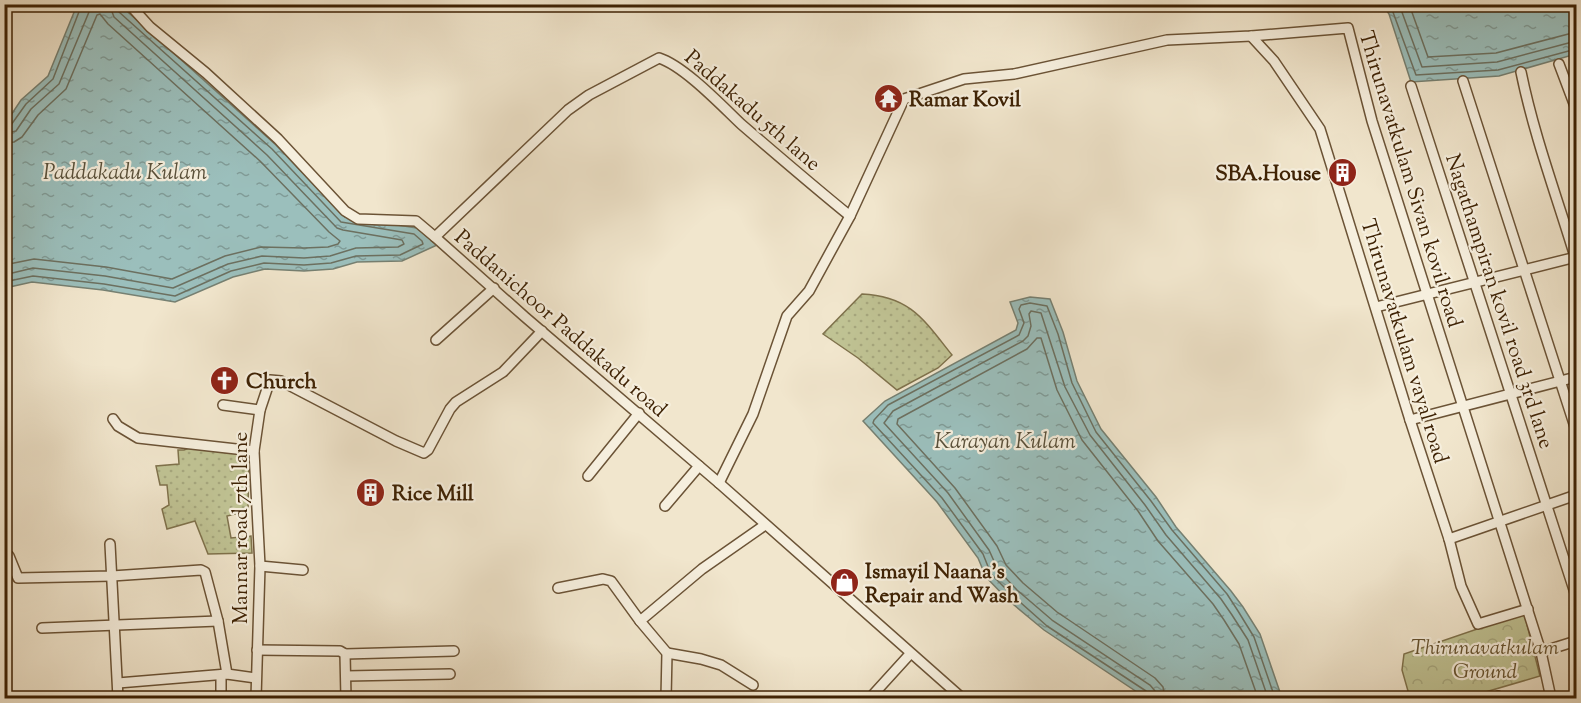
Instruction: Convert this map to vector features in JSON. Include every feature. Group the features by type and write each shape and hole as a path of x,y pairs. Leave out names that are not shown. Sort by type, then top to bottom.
{"street":[{"name":"Paddanichoor Paddakadu road","path":"129,4 150,27 206,73 278,138 345,211 358,219 416,221 639,413 962,699"},
{"name":"Thirunavatkulam Sivan kovil road","path":"718,483 753,414 787,316 809,291 850,216 904,99 964,79 1014,74 1167,40 1348,28 1372,121 1528,609 1541,652 1551,699"},
{"name":"Thirunavatkulam vayal road","path":"1251,36 1274,61 1320,129 1449,539 1461,586 1478,624 1528,609"},
{"name":"Paddakadu 5th lane","path":"435,237 568,110 589,94 659,58 667,61 687,76 850,216"},
{"path":"1559,64 1576,109"},
{"path":"1376,307 1576,258 1539,145 1521,72"},
{"path":"1463,81 1576,430"},
{"name":"Nagathampiran kovil road 3rd lane","path":"1412,86 1549,506 1576,596"},
{"path":"435,340 494,288"},
{"name":"Mannar road 7th lane","path":"256,699 260,566 254,451 260,410 270,380 424,453 456,402 503,372 542,331"},
{"path":"1410,420 1576,377"},
{"path":"223,405 260,410"},
{"path":"588,476 639,413"},
{"path":"113,419 118,426 138,438 254,451"},
{"path":"665,506 699,466"},
{"path":"1449,539 1576,495"},
{"path":"640,621 702,569 765,525"},
{"path":"110,544 118,699"},
{"path":"4,555 9,556 18,578 112,576 201,570 205,573 218,621 224,675 221,699"},
{"path":"260,566 303,570"},
{"path":"558,588 603,579 611,581 667,653 722,665 753,685"},
{"path":"42,628 218,621"},
{"path":"1541,652 1576,640"},
{"path":"256,650 340,651 345,654 454,651"},
{"path":"666,699 667,653"},
{"path":"345,654 346,699"},
{"path":"870,699 910,654"},
{"path":"346,676 450,674"},
{"path":"118,683 224,675 256,678"}],"green space":[{"path":"862,294 892,299 904,305 924,321 952,355 938,368 897,390 858,358 823,334"},
{"path":"189,448 249,454 248,511 227,516 231,538 251,536 252,553 208,554 195,521 167,529 162,509 169,505 167,485 160,485 156,466 179,464 178,450"},
{"name":"Thirunavatkulam Ground","path":"1524,613 1540,676 1465,698 1410,698 1402,670 1404,654"}],"water":[{"name":"Paddakadu Kulam","path":"77,5 120,5 276,145 345,217 417,228 437,245 402,261 357,262 333,269 304,271 265,269 233,277 175,302 103,290 32,282 5,288 5,124 21,100 48,76"},
{"path":"1383,5 1576,5 1576,54 1499,76 1411,82 1389,14"},
{"name":"Karayan Kulam","path":"1030,297 1050,299 1063,332 1077,381 1101,429 1156,497 1176,527 1243,607 1260,634 1282,698 1146,698 1044,630 1008,600 986,577 978,558 937,502 863,421 885,401 1016,330 1018,323 1010,302"}],"place":[{"name":"Ramar Kovil","path":"888,99"},
{"name":"SBA.House","path":"1342,173"},
{"name":"Church","path":"225,381"},
{"name":"Rice Mill","path":"371,493"},
{"name":"Ismayil Naana's Repair and Wash","path":"844,583"}]}
